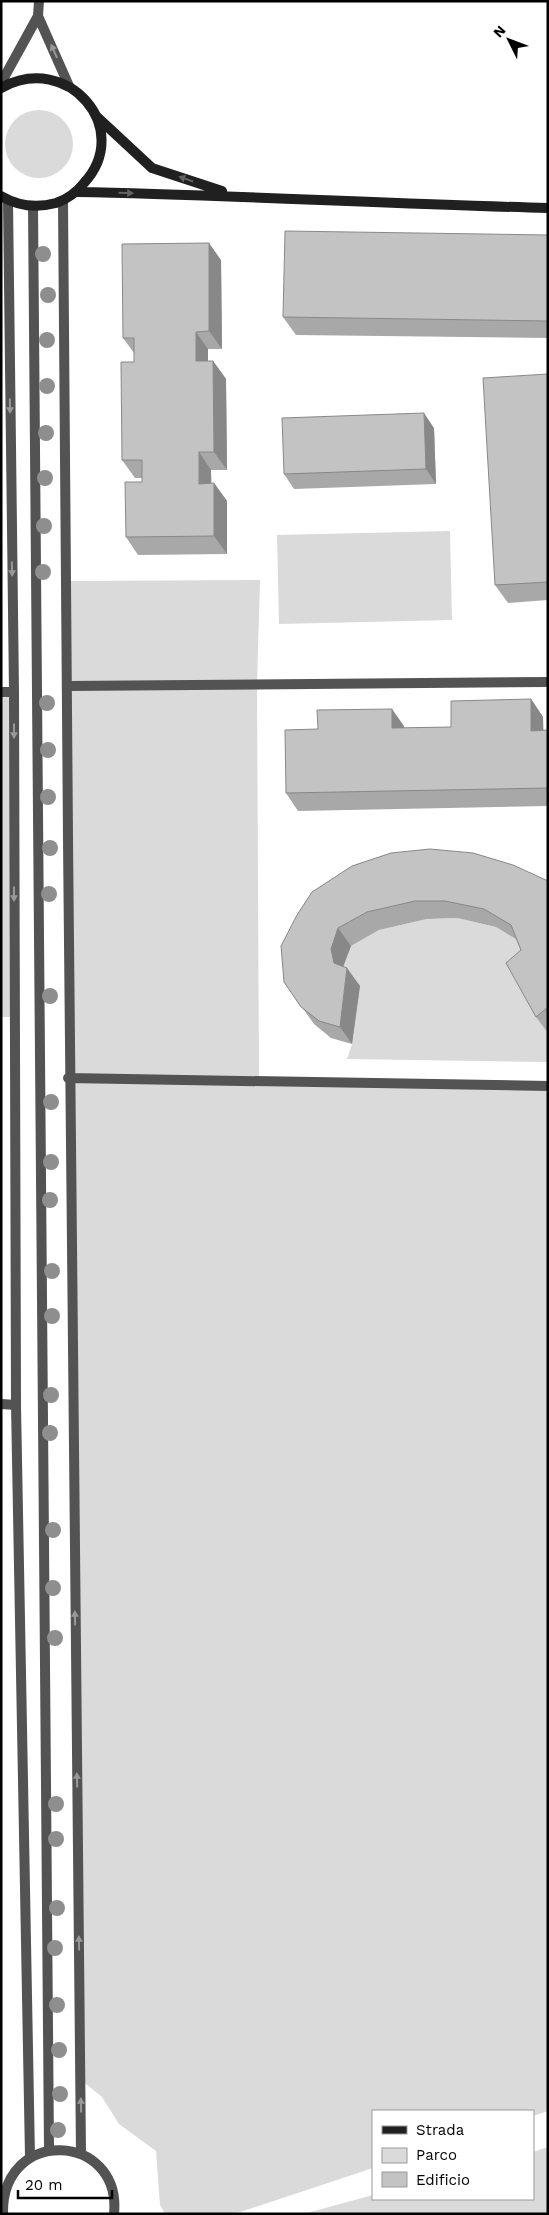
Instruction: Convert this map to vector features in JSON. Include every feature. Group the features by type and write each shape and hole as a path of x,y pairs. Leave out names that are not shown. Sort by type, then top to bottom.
{"main road":[{"path":"1,88 14,81 33,77 52,79 69,86 85,99 96,115 152,168 232,195"},
{"path":"4,198 33,206 48,205 63,201 77,192 91,176 99,157 101,136 96,115"},
{"path":"77,192 232,195 394,204 548,208"}],"street":[{"path":"1,83 38,16 39,1"},
{"path":"38,16 69,86"},
{"path":"4,198 14,692 16,1405 30,2158"},
{"path":"63,201 68,686 68,1078 81,2154"},
{"path":"33,206 49,2150"},
{"path":"68,686 548,682"},
{"path":"1,692 14,692"},
{"path":"68,1078 548,1086"},
{"path":"1,1404 16,1405"},
{"path":"3,2214 3,2198 8,2182 17,2168 30,2158 49,2150 65,2150 81,2154 94,2162 105,2173 112,2187 116,2203 114,2214"}],"green space":[{"path":"39,110 52,113 63,120 70,131 73,144 70,157 63,168 52,175 39,178 26,175 15,168 8,157 5,144 8,131 15,120 26,113"},
{"path":"450,531 452,620 279,624 277,535"},
{"path":"260,580 257,684 259,1081 548,1086 548,2111 534,2116 534,2110 372,2110 372,2168 234,2214 165,2214 160,2205 156,2151 119,2124 102,2097 80,2079 66,581"},
{"path":"1,692 14,692 15,1017 1,1017"},
{"path":"457,918 496,927 523,943 548,1033 548,1062 347,1059 352,1044 360,986 343,967 351,946 379,930 427,919"},
{"path":"548,2147 548,2214 303,2214 372,2195 372,2200 534,2200 534,2152"}],"building":[{"path":"285,231 548,235 548,321 283,317"},
{"path":"209,243 209,331 196,332 196,361 213,361 214,452 199,452 199,484 214,483 214,536 126,537 125,482 142,482 142,460 122,460 121,362 134,362 134,338 123,338 122,244"},
{"path":"548,374 548,582 495,585 483,378"},
{"path":"424,413 426,469 284,474 282,418"},
{"path":"531,699 531,731 548,730 548,788 286,793 285,730 318,729 317,710 392,709 392,728 451,727 451,701"},
{"path":"430,849 473,853 513,865 548,881 548,1007 536,1017 506,963 521,950 511,925 484,909 445,901 415,901 367,912 338,928 331,949 334,963 347,968 340,1027 319,1021 301,1007 284,982 281,946 297,915 312,892 352,866 391,853"}]}
